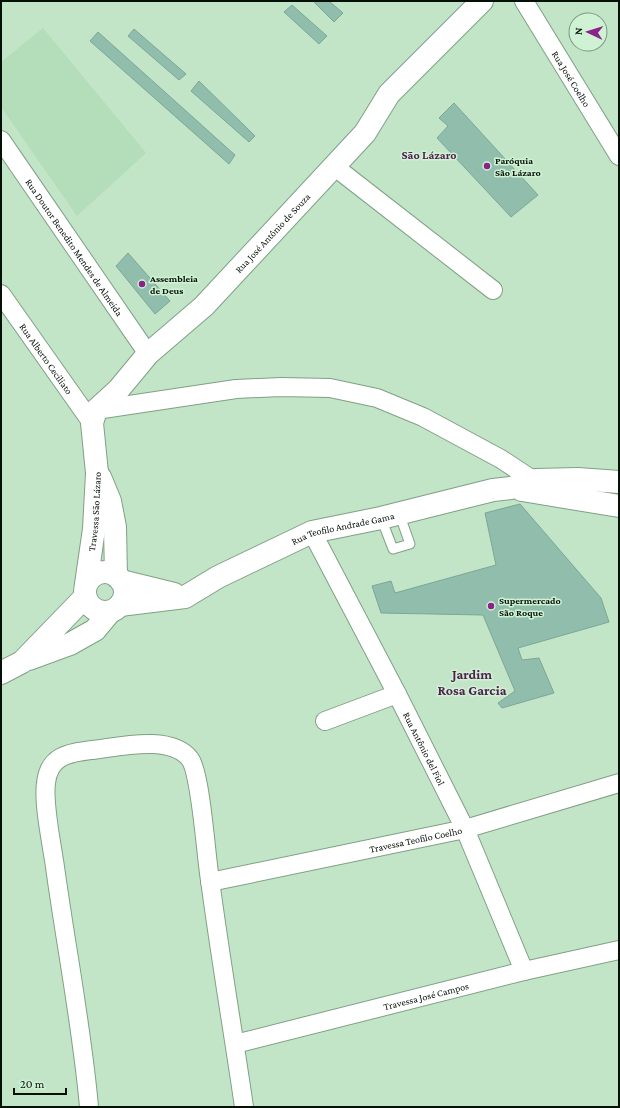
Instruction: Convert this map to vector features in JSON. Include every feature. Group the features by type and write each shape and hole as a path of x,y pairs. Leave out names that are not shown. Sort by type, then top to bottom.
{"street":[{"name":"Rua José Antônio de Souza","path":"94,416 148,354 204,306 335,167 365,133 388,94 482,1"},
{"name":"Rua José Coelho","path":"524,1 619,156"},
{"name":"Rua Doutor Benedito Mendes de Almeida","path":"1,140 148,354"},
{"path":"335,167 493,290"},
{"name":"Rua Alberto Ceciliato","path":"1,294 94,416"},
{"path":"97,473 94,416 236,389 281,387 330,388 377,398 424,417 501,459 535,480 556,496"},
{"name":"Travessa São Lázaro","path":"97,473 112,508 119,578"},
{"name":"Travessa São Lázaro","path":"86,590 94,529 97,473"},
{"name":"Rua Teofilo Andrade Gama","path":"86,590 87,603 97,611 185,597 218,577 312,532 390,516 493,490 511,488 535,480 578,479 619,482"},
{"name":"Rua Teofilo Andrade Gama","path":"511,488 619,506"},
{"name":"Rua Antônio del Fiol","path":"312,532 397,694 465,829 524,971"},
{"path":"22,662 86,590 96,574 110,573 119,578 185,597"},
{"path":"1,673 22,662 70,644 95,630 115,609 125,593 119,578"},
{"path":"325,721 397,694"},
{"path":"89,1107 86,1065 46,800 45,784 49,771 56,761 68,753 146,743 176,749 190,759 196,778 244,1107"},
{"name":"Travessa Teofilo Coelho","path":"210,882 465,829 619,784"},
{"name":"Travessa José Campos","path":"235,1044 524,971 619,950"}],"shaded area":[{"path":"43,28 146,153 77,216 1,107 1,62"}],"building":[{"path":"313,1 329,1 343,13 334,22"},
{"path":"292,5 327,36 319,44 284,12"},
{"path":"134,29 186,74 179,80 128,36"},
{"path":"98,32 235,155 229,164 90,41"},
{"path":"199,81 255,136 249,142 191,91"},
{"name":"Paróquia São Lázaro","path":"454,103 538,195 511,217 437,138 448,126 439,118"},
{"name":"Assembleia de Deus","path":"128,253 170,301 155,314 116,266"},
{"name":"Supermercado São Roque","path":"520,504 601,598 609,622 518,648 522,660 539,658 554,693 502,708 498,703 515,691 483,615 381,613 372,586 391,581 395,593 496,565 485,513"}],"place":[{"name":"Paróquia São Lázaro","path":"487,166"},
{"name":"Assembleia de Deus","path":"142,284"},
{"name":"Supermercado São Roque","path":"491,606"}],"district":[{"name":"São Lázaro","path":"429,155"},
{"name":"Jardim Rosa Garcia","path":"472,682"}]}
